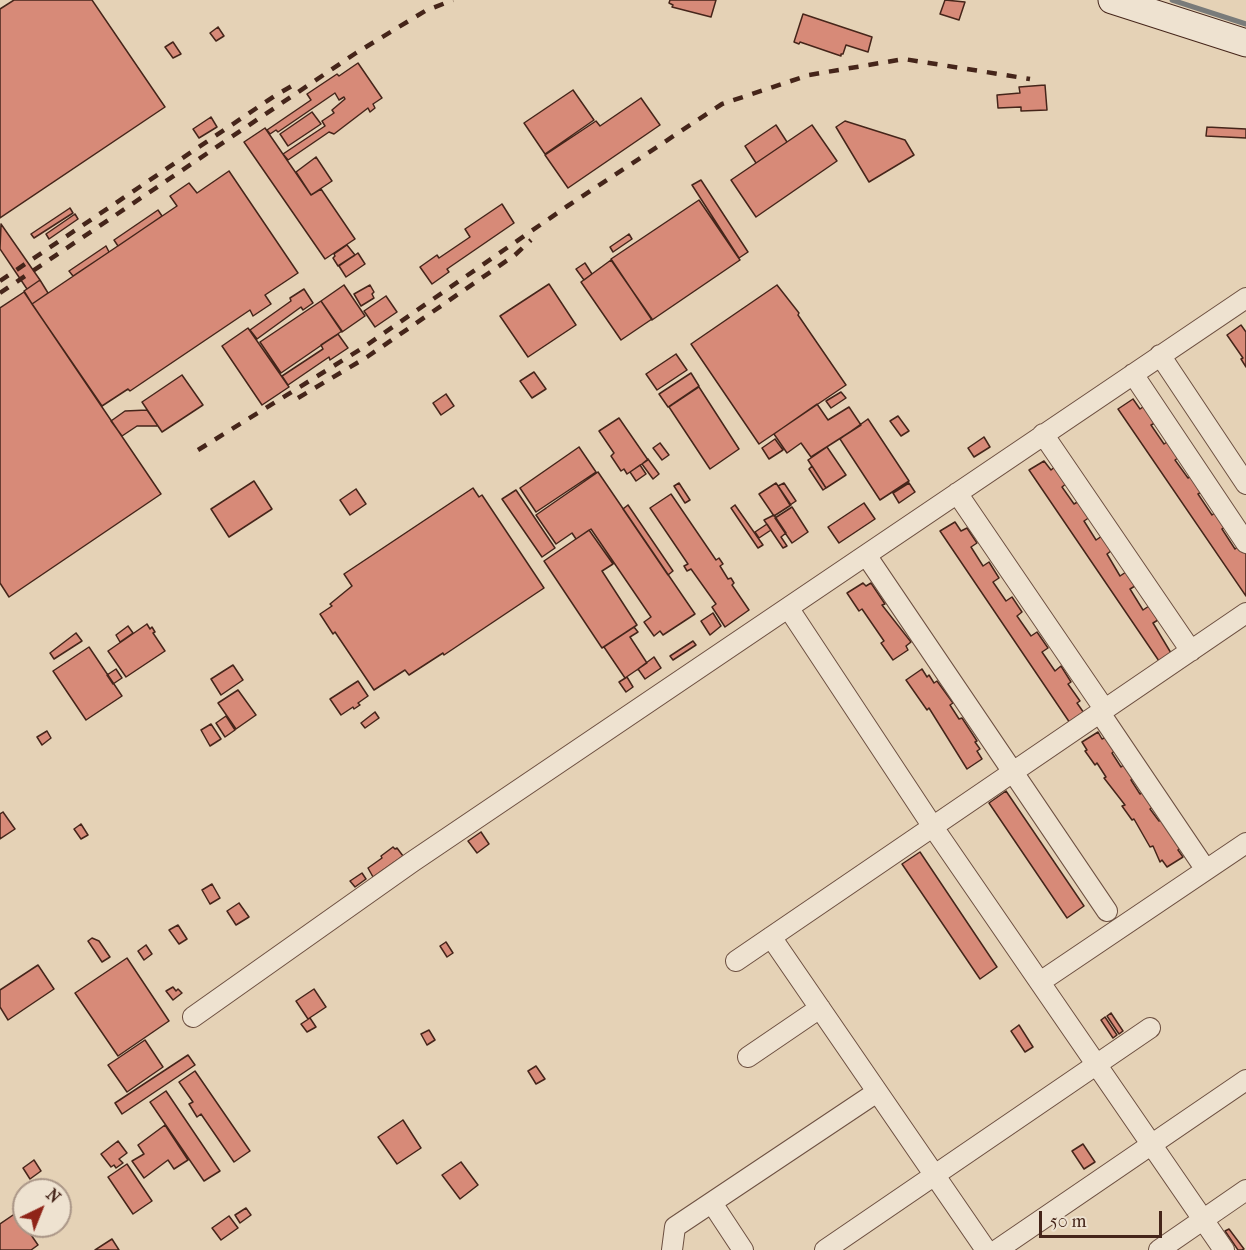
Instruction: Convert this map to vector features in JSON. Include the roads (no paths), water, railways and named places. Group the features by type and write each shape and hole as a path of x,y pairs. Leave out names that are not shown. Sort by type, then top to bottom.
{"street":[{"path":"1112,0 1246,44"},
{"path":"194,1017 412,862 1133,374 1245,302"},
{"path":"1160,356 1244,476"},
{"path":"1133,374 1246,543"},
{"path":"1043,435 1191,651"},
{"path":"957,493 1206,870"},
{"path":"866,555 1107,911"},
{"path":"789,609 933,827 1224,1250"},
{"path":"735,961 1246,613"},
{"path":"1040,982 1246,843"},
{"path":"771,937 986,1250"},
{"path":"748,1057 820,1008"},
{"path":"825,1250 1150,1028"},
{"path":"997,1250 1246,1080"},
{"path":"672,1250 675,1227 877,1092"},
{"path":"1159,1250 1246,1190"},
{"path":"712,1203 743,1250"}],"waterway":[{"path":"1172,0 1246,24"}],"railway":[{"path":"0,293 356,53 425,11 453,0"},
{"path":"198,450 361,349 566,207 722,104 809,75 904,59 1030,79"},
{"path":"0,281 297,83"},
{"path":"298,398 367,357 515,255 531,240"}]}
